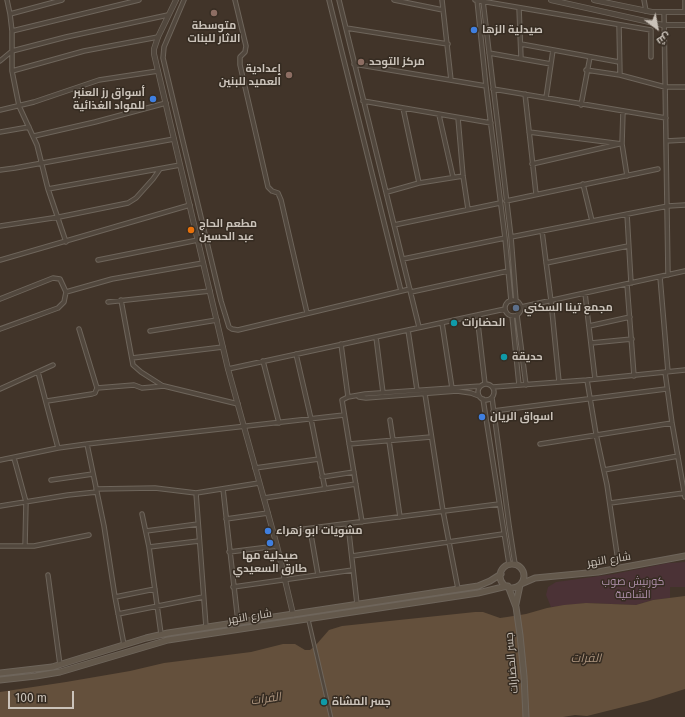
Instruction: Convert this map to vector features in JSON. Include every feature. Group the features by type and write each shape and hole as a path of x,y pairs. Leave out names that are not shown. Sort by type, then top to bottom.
{"main road":[{"name":"شارع النهر","path":"520,584 535,578 613,570 685,556"},
{"path":"516,607 507,586 502,580 501,574 503,568 509,564 516,564 535,578"},
{"path":"516,607 520,584 524,577 523,569"},
{"name":"شارع النهر","path":"0,673 42,669 60,665 161,634 458,589 482,584 501,574"},
{"path":"507,586 514,587 520,584"},
{"name":"شارع النهر","path":"0,680 60,672 145,646 185,637 478,593 507,586"},
{"path":"387,599 388,606"},
{"name":"جسر الحضارات","path":"516,607 523,656 526,717"},
{"path":"185,631 185,637"}],"street":[{"path":"7,0 12,31 12,71 19,106 34,136 48,189 59,217 66,242"},
{"path":"10,14 62,0"},
{"path":"12,31 140,0"},
{"path":"176,0 158,36 154,49 158,71 228,369 277,546 293,614"},
{"path":"184,0 164,47 163,58 221,301 229,327 235,330 401,291 508,271"},
{"path":"235,0 246,46 245,52 240,60 246,94 268,187 272,191 278,193 281,200 307,313"},
{"path":"329,0 401,291"},
{"path":"339,0 419,327"},
{"path":"394,0 413,2 443,10"},
{"path":"442,0 451,80"},
{"path":"551,0 664,25 685,25"},
{"path":"594,0 605,1 646,11 664,13 685,12 685,0"},
{"path":"644,0 646,11"},
{"path":"479,1 651,30 651,57"},
{"path":"479,1 491,68 511,237 516,301 521,307 520,312 514,316"},
{"path":"479,1 484,68 505,238 511,301"},
{"path":"519,8 521,58"},
{"path":"664,13 668,275"},
{"path":"0,61 12,51 66,37 168,15"},
{"path":"620,25 620,75"},
{"path":"346,28 448,44"},
{"path":"12,71 84,50 158,36"},
{"path":"521,44 619,62"},
{"path":"546,98 553,50"},
{"path":"489,53 550,64"},
{"path":"580,105 586,70 590,57"},
{"path":"354,64 486,86"},
{"path":"484,68 491,68"},
{"path":"586,70 620,75 665,88 685,87"},
{"path":"0,110 34,102 99,80 158,71"},
{"path":"493,89 580,105 666,118"},
{"path":"525,94 536,194"},
{"path":"363,100 491,123"},
{"path":"34,136 95,122 166,103"},
{"path":"403,108 419,183"},
{"path":"623,111 622,144 627,176"},
{"path":"439,114 453,177"},
{"path":"458,118 462,176 468,209"},
{"path":"0,132 29,128"},
{"path":"528,132 622,144"},
{"path":"0,170 174,139"},
{"path":"593,140 593,150"},
{"path":"666,141 685,140"},
{"path":"532,164 622,144"},
{"path":"494,153 500,151"},
{"path":"48,189 180,165"},
{"path":"506,201 627,176 658,168"},
{"path":"0,226 59,217 132,201 153,179 160,169"},
{"path":"387,192 419,183 462,176"},
{"path":"583,184 592,221"},
{"path":"394,225 500,203"},
{"path":"0,260 190,205"},
{"path":"511,237 668,206 685,205"},
{"path":"627,214 630,317 634,376"},
{"path":"502,219 508,218"},
{"path":"542,231 551,300 559,382"},
{"path":"403,259 505,238"},
{"path":"98,260 198,240"},
{"path":"546,263 628,246"},
{"path":"66,292 112,279 203,263"},
{"path":"521,307 685,271"},
{"path":"610,503 685,495 666,389 667,372 660,277"},
{"path":"0,299 53,278 60,278 66,292 64,302 58,308 0,329"},
{"path":"108,302 210,291"},
{"path":"585,293 595,379"},
{"path":"121,300 132,358 134,365 141,372 164,386 238,404"},
{"path":"213,303 221,301"},
{"path":"514,316 508,314 505,309 506,304 511,301 516,301"},
{"path":"228,369 505,309"},
{"path":"477,315 483,385 479,390 479,396"},
{"path":"514,316 526,385"},
{"path":"514,316 519,385"},
{"path":"588,326 630,317"},
{"path":"150,331 217,320"},
{"path":"442,323 452,388"},
{"path":"47,401 95,393 97,388 79,329"},
{"path":"408,330 417,390"},
{"path":"376,337 383,393"},
{"path":"591,343 632,339"},
{"path":"341,344 348,397"},
{"path":"132,358 223,347"},
{"path":"296,354 325,489"},
{"path":"263,361 279,423"},
{"path":"0,389 53,365"},
{"path":"362,522 342,402 344,398 417,390 483,385 493,387 526,385 685,370"},
{"path":"38,372 47,401 58,448"},
{"path":"587,380 610,503 618,561"},
{"path":"97,388 134,385 142,388 164,386"},
{"path":"493,387 493,411 516,564"},
{"path":"493,411 666,389"},
{"path":"358,396 366,398 457,391 471,393 487,400 492,398"},
{"path":"425,394 442,511 458,589"},
{"path":"483,399 503,534 509,564"},
{"path":"0,460 58,448 87,444 344,415"},
{"path":"390,420 400,517"},
{"path":"540,444 672,423"},
{"path":"349,444 431,437"},
{"path":"87,444 124,645"},
{"path":"604,470 678,456"},
{"path":"14,458 26,502 25,546"},
{"path":"255,468 319,459"},
{"path":"679,463 685,462"},
{"path":"322,477 354,472"},
{"path":"51,480 93,474"},
{"path":"0,506 96,491 155,488 196,493 259,483"},
{"path":"264,498 356,484"},
{"path":"223,489 238,622"},
{"path":"196,493 206,627"},
{"path":"273,533 499,504"},
{"path":"226,519 268,513"},
{"path":"142,514 149,547 161,634"},
{"path":"146,531 198,524"},
{"path":"348,524 357,604"},
{"path":"310,528 318,575"},
{"path":"352,556 503,534"},
{"path":"0,546 34,546 89,535"},
{"path":"149,547 199,541"},
{"path":"229,552 277,546"},
{"path":"233,587 353,570"},
{"path":"48,575 60,665"},
{"path":"115,597 155,589"},
{"path":"118,614 203,597"},
{"path":"308,618 331,717"}],"green space":[{"name":"كورنيش صوب الشامية","path":"685,562 685,587 670,587 670,598 653,600 636,605 586,603 551,607 546,595 548,587 556,582 614,574 668,563"}],"water":[{"name":"الفرات","path":"685,596 685,689 647,701 587,716 0,717 0,692 130,671 164,663 251,652 283,644 295,644 305,650 310,650 329,630 342,626 475,612 483,612 500,618 526,614 564,605 586,603 636,605 653,600"}],"place":[{"name":"متوسطة الاثار للبنات","path":"214,13"},
{"name":"صيدلية الزها","path":"474,30"},
{"name":"مركز التوحد","path":"361,62"},
{"name":"إعدادية العميد للبنين","path":"289,75"},
{"name":"أسواق رز العنبر للمواد الغذائية","path":"153,99"},
{"name":"مطعم الحاج عبد الحسين","path":"191,230"},
{"name":"مجمع تينا السكني","path":"516,308"},
{"name":"الحضارات","path":"454,323"},
{"name":"حديقة","path":"504,357"},
{"name":"اسواق الريان","path":"482,417"},
{"name":"مشويات ابو زهراء","path":"268,531"},
{"name":"صيدلية مها طارق السعيدي","path":"270,543"},
{"name":"جسر المشاة","path":"324,702"}]}
